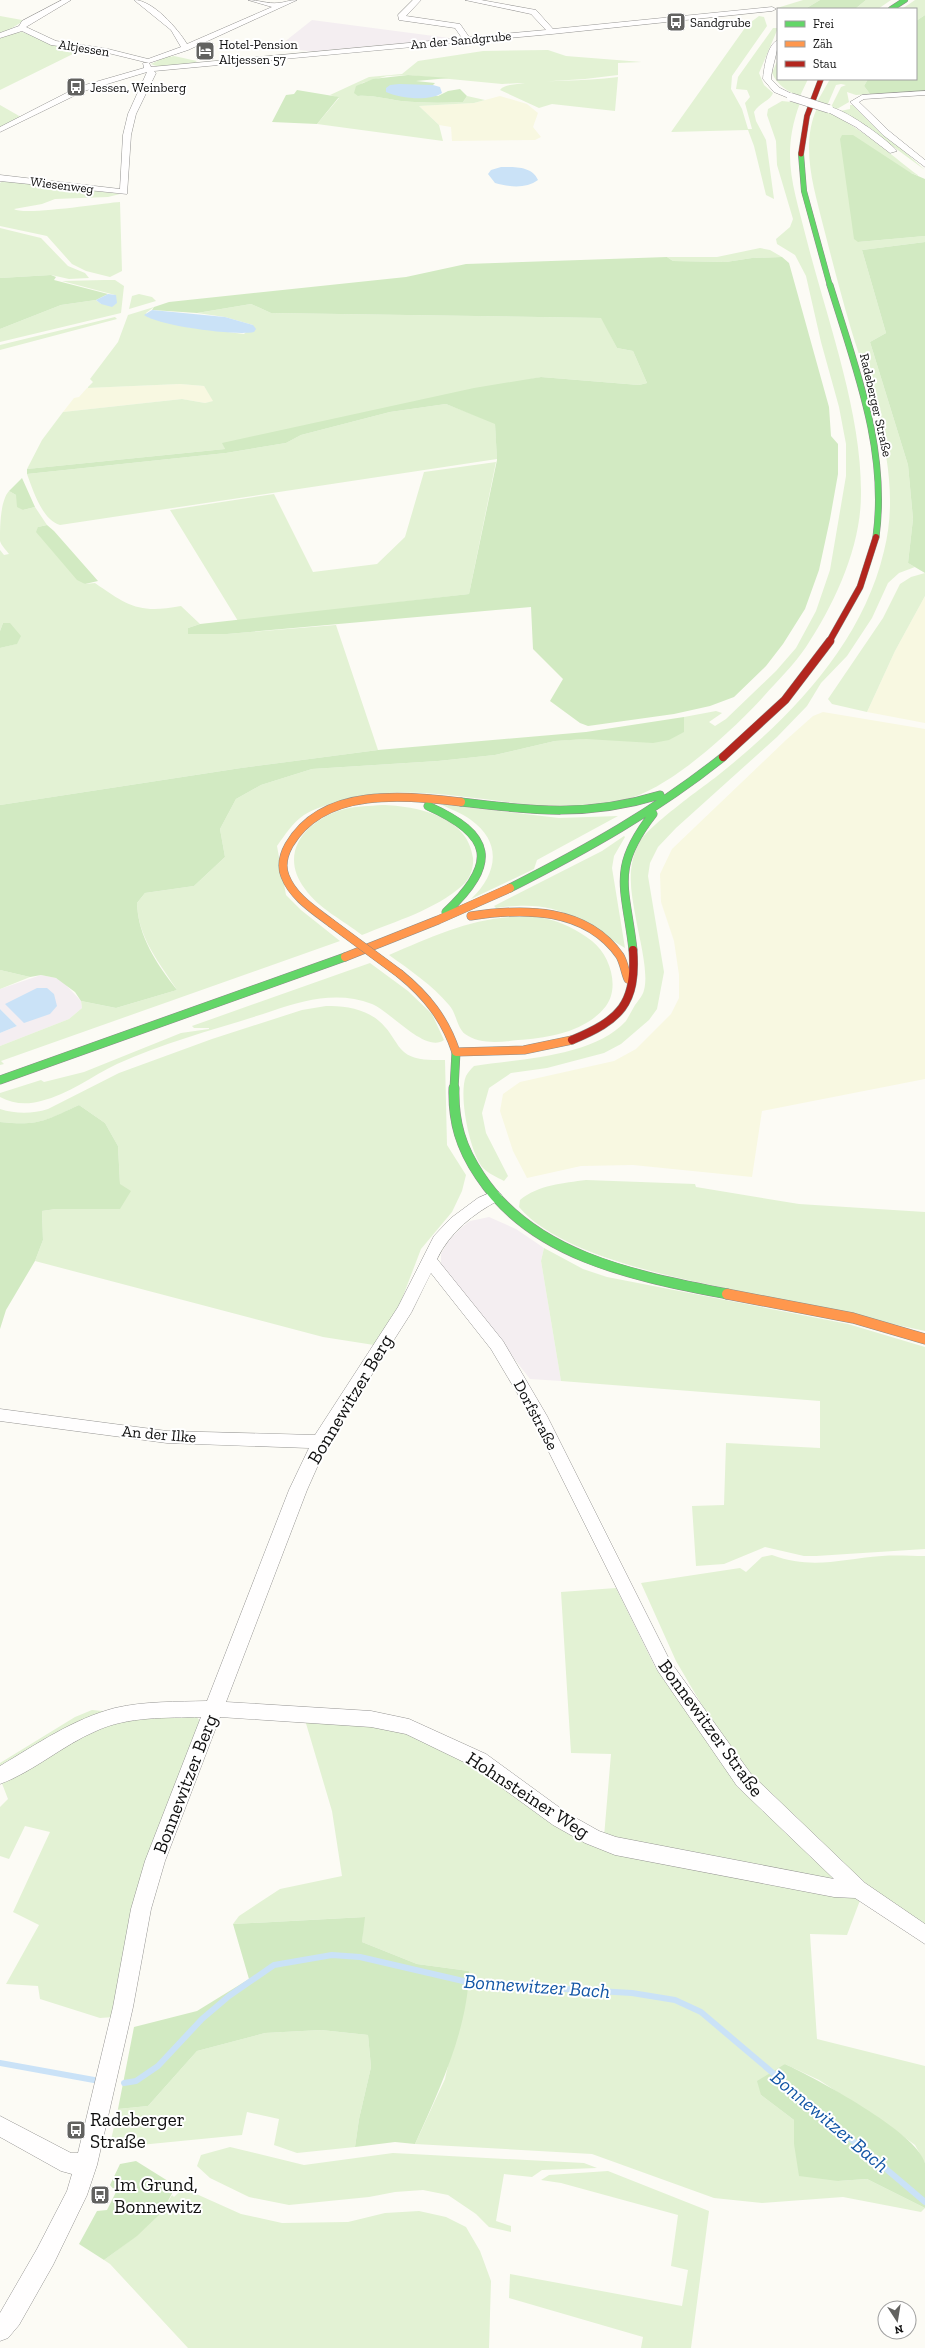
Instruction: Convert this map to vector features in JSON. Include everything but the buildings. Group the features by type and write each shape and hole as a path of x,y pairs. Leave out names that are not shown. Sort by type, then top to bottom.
{"main road":[{"path":"893,8 905,0"},
{"name":"Radeberger Straße","path":"688,783 736,746 767,718 802,681 829,646 866,574 874,548 879,520 877,467 870,426 819,251 802,185 800,157 805,117 811,98 820,80"},
{"path":"0,1080 162,1023 426,926 538,875 622,827 688,783"},
{"path":"688,783 643,801 590,812 546,812 442,800 388,798 342,805 315,816 294,833 282,852 281,862 286,882 300,900 418,987 442,1013 451,1033 456,1052 454,1098 460,1141 474,1169 494,1196 526,1226 548,1241 613,1268 643,1277 852,1318 925,1339"},
{"path":"388,798 434,808 451,814 472,832 481,844 483,867 478,880 449,910 426,926"},
{"path":"456,1052 536,1048 574,1040 603,1026 613,1017 629,995 633,986 634,974 622,872 623,860 629,846 643,825 667,798"},
{"path":"426,926 502,910 527,911 560,916 595,931 615,950 628,975 629,995"}],"street":[{"path":"0,36 22,28 25,22 67,0"},
{"path":"138,0 174,29 185,48"},
{"path":"252,0 279,6"},
{"name":"Altjessen","path":"0,130 81,89 149,65 293,0"},
{"path":"402,18 400,17 417,0"},
{"path":"469,0 533,12 552,32"},
{"path":"769,0 772,9 777,15"},
{"name":"An der Sandgrube","path":"149,65 468,40 772,9"},
{"path":"391,21 402,18 457,26 468,40"},
{"name":"Altjessen","path":"22,28 54,43 108,51 149,65"},
{"path":"777,44 768,63 767,79 777,90 791,97 829,109 859,125 925,173"},
{"name":"Wiesenweg","path":"0,178 124,192 127,135 132,114 152,73 149,65"},
{"path":"925,93 862,97 855,99 855,104 886,133 925,164"},
{"name":"Bonnewitzer Berg","path":"0,2330 11,2317 45,2257 76,2195 86,2164 123,2006 141,1909 155,1861 215,1709 247,1621 260,1592 298,1490 320,1442 405,1309 439,1240 456,1222 483,1202 494,1196"},
{"name":"Dorfstraße","path":"429,1260 498,1345 516,1375 539,1416 621,1584"},
{"name":"An der Ilke","path":"0,1415 167,1437 320,1442"},
{"name":"Bonnewitzer Straße","path":"621,1584 664,1666 744,1780 775,1812 858,1889"},
{"name":"Hohnsteiner Weg","path":"0,1776 60,1740 91,1724 116,1716 151,1711 215,1709 372,1719 409,1727 479,1760 560,1818 592,1837 615,1846 834,1888 858,1889"},
{"path":"858,1889 925,1935"},
{"path":"0,2126 69,2163 86,2164"}],"shaded area":[{"path":"312,20 449,38 452,40 314,52 278,47"},
{"path":"41,975 56,978 64,983 81,1001 82,1008 69,1019 0,1046 0,1033 17,1026 0,1009 0,989"},
{"path":"489,1217 516,1229 544,1248 541,1261 561,1381 530,1379 441,1265 441,1254 449,1240 462,1227 470,1221"}],"green space":[{"path":"803,0 820,0 807,8 777,8"},
{"path":"820,0 866,0 856,8 807,8"},
{"path":"866,0 891,0 879,8 856,8"},
{"path":"915,0 925,0 925,15 917,20 917,8 903,8"},
{"path":"925,15 925,92 870,94 864,86 867,80 917,80 917,20"},
{"path":"0,16 22,20 22,22 0,35"},
{"path":"759,16 764,17 767,26 732,76 731,89 742,109 748,129 752,129 745,103 750,97 747,90 736,89 738,77 773,28 777,28 759,73 764,85 773,93 772,96 754,112 756,121 766,140 774,199 766,195 754,146 748,130 671,132 747,25"},
{"path":"22,32 83,49 0,90 0,38 11,33"},
{"path":"435,40 159,67 151,64 174,53 170,57 174,56 197,61 194,63"},
{"path":"548,50 566,56 642,62 618,63 618,75 585,79 502,84 408,75 387,76 362,83 358,96 380,97 401,101 440,103 463,102 467,96 485,100 474,103 419,106 439,125 443,141 317,124 339,98 330,95 369,77 402,74 418,61 483,51"},
{"path":"777,61 777,80 808,80 800,96 783,88 774,77 772,73"},
{"path":"408,75 449,78 416,81 435,83 433,85 390,85 438,96 448,91 460,89 467,96 463,102 440,103 401,101 380,97 358,96 354,93 356,86 373,79"},
{"path":"618,77 615,111 552,104 539,108 500,90 503,87 523,83 591,80"},
{"path":"829,80 867,80 864,86 870,94 856,95 847,92 849,102 837,109 831,107 841,87 846,85 836,85 827,106 817,102"},
{"path":"297,90 339,97 317,124 272,122 286,95 294,94"},
{"path":"500,96 527,104 538,113 533,127 541,137 535,140 452,141 451,127 439,125 419,106 474,103"},
{"path":"782,101 800,103 794,122 791,139 791,172 807,241 850,399 860,463 861,494 860,514 856,534 844,574 817,630 796,660 751,710 699,757 660,785 641,794 623,800 577,808 565,808 433,794 387,793 364,795 342,800 308,813 292,825 277,846 286,895 301,910 340,941 1,1061 4,1064 0,1065 0,1046 69,1019 82,1008 81,1001 116,1008 177,990 145,939 138,916 137,903 145,893 194,886 225,857 220,829 236,799 261,785 312,769 438,761 495,755 555,741 683,732 684,717 716,711 722,713 709,722 715,726 726,719 776,671 796,648 816,611 830,570 846,476 846,444 839,407 821,342 806,276 795,255 777,244 776,239 790,227 793,219 777,165 776,141 767,115 768,109"},
{"path":"0,105 21,117 0,127"},
{"path":"850,105 853,105 925,170 865,126 840,111 850,109"},
{"path":"817,108 857,129 919,176 911,173 858,242 925,236 925,242 862,250 886,333 870,342 908,465 913,519 908,563 915,567 899,573 888,583 872,618 847,656 821,683 807,706 777,737 676,828 658,847 650,863 648,876 664,972 657,1009 649,1020 621,1044 604,1053 547,1068 511,1073 489,1088 482,1113 486,1133 508,1176 504,1181 490,1174 483,1168 478,1161 474,1150 464,1110 463,1096 466,1076 474,1066 533,1058 575,1049 595,1042 612,1033 626,1021 643,994 645,983 643,955 631,890 632,862 639,843 644,836 662,819 716,777 770,730 819,678 840,649 859,618 873,585 884,551 889,523 890,495 888,467 876,411 851,329 823,225 810,167 810,137 812,122"},
{"path":"842,135 853,135 911,173 925,179 925,236 858,242 854,239 840,139"},
{"path":"4,180 120,194 108,197 55,199 42,204 14,209 21,211 32,211 120,202 122,271 110,277 86,271 72,264 47,236 0,226 0,183"},
{"path":"0,228 41,238 68,266 85,273 89,278 69,279 51,275 0,278"},
{"path":"925,242 925,573 908,563 913,519 908,465 870,342 886,333 862,250"},
{"path":"760,248 770,250 782,257 752,258 726,262 673,261 667,257 717,257"},
{"path":"667,257 673,261 726,262 752,258 782,257 789,263 829,407 831,436 838,444 838,474 830,519 819,570 805,609 783,644 766,666 734,697 710,706 674,714 588,726 580,723 550,701 563,679 533,649 531,607 227,634 188,634 188,628 200,624 469,594 497,460 495,424 446,404 390,412 301,435 286,443 226,453 27,474 27,469 225,449 222,443 474,388 541,377 639,385 647,383 633,351 617,348 601,318 271,313 251,304 197,313 152,310 154,307 169,302 406,277 466,264"},
{"path":"51,275 56,277 54,280 108,294 96,300 61,305 0,329 0,278"},
{"path":"115,280 124,286 121,313 0,342 0,329 61,305 96,300 101,304 115,295 62,281"},
{"path":"139,294 152,297 156,301 129,309 132,296"},
{"path":"251,304 271,313 602,318 617,348 633,351 647,383 639,385 541,377 223,444 225,449 27,469 42,440 63,412 182,399 205,403 213,401 204,386 180,384 87,388 93,382 90,379 118,342 128,315 154,307 146,313 148,317 187,327 244,334 253,325 225,317 197,313"},
{"path":"115,317 117,319 0,350 0,345"},
{"path":"180,384 204,386 214,401 205,403 182,399 63,412 74,398 79,397 87,388"},
{"path":"446,404 495,423 497,459 60,525 54,522 43,511 35,496 27,474 226,453 286,443 301,435 390,412"},
{"path":"496,462 469,594 238,621 170,510 274,494 313,572 377,564 405,537 424,472"},
{"path":"22,478 35,507 23,510 17,507 16,495 9,491"},
{"path":"9,491 16,495 23,510 35,507 47,525 38,527 85,584 95,583 116,597 135,606 154,609 181,606 200,624 188,628 188,634 227,634 336,625 378,750 241,768 0,805 0,648 16,644 3,623 0,631 0,550 4,555 9,554 2,546 0,541 0,522 4,501"},
{"path":"47,525 98,581 85,584 77,580 36,532 38,527"},
{"path":"925,573 925,596 895,651 867,712 832,704 828,699 883,618 900,584 911,577"},
{"path":"925,596 925,723 867,712 895,651"},
{"path":"3,623 10,623 21,636 17,644 0,648 0,631"},
{"path":"823,712 925,729 925,1079 762,1111 752,1177 633,1165 581,1166 527,1178 513,1151 500,1111 503,1094 520,1082 614,1061 636,1049 671,1014 679,998 679,975 674,941 661,902 660,874 672,849 786,740 813,716"},
{"path":"684,717 684,732 669,740 653,743 586,739 555,741 495,755 438,761 312,769 261,785 236,799 220,829 225,857 194,886 145,893 137,903 141,927 150,950 162,970 177,990 116,1008 81,1001 75,992 56,978 41,975 30,977 0,970 0,805 241,768 378,750 586,732"},
{"path":"440,804 559,818 618,816 537,860 534,869 471,899 480,889 491,869 493,859 492,849 488,839 481,829 471,820"},
{"path":"382,805 425,811 439,816 451,823 462,832 469,844 473,858 473,865 470,876 463,885 452,894 415,914 362,935 324,908 310,896 297,875 294,862 295,850 300,839 308,829 331,814 350,808"},
{"path":"624,836 625,837 614,856 612,868 625,948 579,919 565,913 535,906 496,908 494,906 602,851"},
{"path":"510,917 539,917 556,921 581,933 598,947 604,954 611,972 612,990 606,1006 598,1015 577,1028 542,1038 498,1042 477,1040 462,1031 451,1008 435,991 389,955 434,936 463,926"},
{"path":"370,963 408,991 432,1014 444,1040 436,1043 418,1037 380,1008 372,1004 347,998 322,998 297,1003 155,1048 117,1064 51,1098 25,1103 10,1101 0,1097 0,1093 41,1080 44,1082 84,1072 181,1033 209,1029 194,1028 192,1026"},
{"path":"0,970 30,977 0,989"},
{"path":"326,1006 342,1006 373,1016 385,1027 396,1043 408,1055 423,1059 445,1060 447,1145 466,1175 462,1191 452,1212 421,1249 400,1304 374,1345 323,1337 35,1261 43,1240 42,1211 84,1208 120,1184 118,1146 105,1123 79,1105 58,1115 33,1123 0,1122 0,1109 24,1113 48,1109 119,1073 212,1039 302,1010"},
{"path":"79,1105 105,1123 118,1146 120,1184 131,1191 120,1209 56,1209 42,1211 43,1240 35,1261 6,1310 0,1329 0,1122 33,1123 57,1115"},
{"path":"586,1180 695,1184 696,1187 799,1204 925,1212 925,1331 665,1275 630,1265 597,1254 566,1241 539,1225 519,1207 520,1200 535,1191 569,1182"},
{"path":"544,1248 583,1269 607,1277 848,1324 925,1347 925,1549 804,1556 765,1547 724,1564 696,1566 692,1506 724,1505 726,1443 820,1448 820,1401 561,1381 541,1261"},
{"path":"772,1555 801,1562 814,1563 882,1556 925,1556 925,1927 867,1888 748,1776 706,1712 676,1661 641,1583 740,1568 746,1572 762,1557"},
{"path":"616,1588 655,1667 695,1724 839,1879 837,1882 604,1837 611,1754 571,1753 561,1592"},
{"path":"92,1710 114,1712 0,1771 0,1763 75,1717"},
{"path":"195,1715 201,1722 114,2017 100,2018 40,1999 38,1986 6,1984 39,1925 13,1912 50,1832 25,1826 9,1859 0,1856 0,1807 8,1799 1,1781 116,1720"},
{"path":"305,1720 401,1730 477,1763 592,1842 862,1895 847,1935 810,1934 817,2039 925,2066 925,2163 915,2145 885,2123 819,2080 785,2064 761,2095 794,2120 794,2144 838,2181 867,2179 925,2208 921,2212 843,2197 762,2203 714,2198 592,2154 415,2144 445,2079 469,1971 417,1964 362,1942 364,1917 233,1924 239,1916 280,1889 342,1876 332,1811"},
{"path":"365,1917 362,1942 417,1964 469,1971 464,2015 458,2037 451,2059 415,2144 395,2142 355,2147 359,2119 371,2067 368,2035 321,2030 265,2033 197,2051 148,2106 118,2109 134,2027 197,2011 249,1979 233,1924"},
{"path":"321,2030 368,2035 371,2067 359,2119 355,2147 297,2153 274,2145 279,2119 247,2112 242,2135 140,2145 111,2140 118,2109 148,2106 197,2051 265,2033"},
{"path":"785,2064 863,2107 904,2136 918,2150 925,2163 925,2208 867,2179 838,2181 799,2176 794,2144 794,2120 761,2095 757,2081"},
{"path":"230,2147 304,2165 393,2153 584,2163 597,2168 542,2170 532,2177 504,2174 496,2221 511,2226 511,2232 489,2227 476,2214 448,2195 423,2190 289,2205 249,2197 210,2178 197,2166 201,2155"},
{"path":"136,2161 176,2186 162,2212 137,2236 104,2260 79,2244 97,2211 107,2210 116,2192 110,2185 120,2164"},
{"path":"608,2171 709,2211 691,2348 641,2348 643,2337 509,2298 510,2274 682,2306 688,2270 671,2266 678,2215 561,2183 541,2180 549,2175"},
{"path":"183,2188 241,2214 282,2223 348,2222 385,2213 419,2211 446,2217 466,2227 480,2251 491,2281 489,2348 188,2348 110,2264 104,2260 150,2223 172,2195 174,2197"}],"water":[{"path":"390,85 433,85 440,87 442,93 436,96 414,98 398,96 386,92 386,88"},
{"path":"501,167 522,168 532,172 538,180 523,186 495,183 488,174 491,170"},
{"path":"108,294 116,295 117,303 112,307 101,304 96,300"},
{"path":"152,310 225,317 253,325 256,329 254,332 231,333 181,326 165,323 144,315"},
{"path":"37,988 47,988 54,994 57,1006 50,1014 24,1023 5,1004"},
{"path":"0,1009 17,1026 0,1033"}],"waterway":[{"name":"Bonnewitzer Bach","path":"124,2083 136,2081 158,2066 202,2019 229,1996 274,1965 332,1955 360,1957 476,1984 632,1993 675,2000 701,2012 925,2202"},
{"name":"Bonnewitzer Bach","path":"0,2063 94,2080"}],"traffic: fast":[{"path":"893,8 905,0"},
{"path":"801,154 804,191 810,217 868,411 878,461 880,512 876,537"},
{"path":"510,888 621,828 674,795 723,757"},
{"path":"461,802 537,811 561,812 609,808 634,803 660,795"},
{"path":"428,806 450,816 466,826 477,838 482,852 481,865 475,880 463,896 446,912"},
{"path":"633,950 625,894 625,864 629,849 638,833 653,814"},
{"path":"0,1080 345,957"},
{"path":"456,1052 454,1111 457,1131 465,1152 493,1195 519,1220 549,1241 618,1269 655,1279 727,1294"}],"traffic: slow":[{"path":"331,923 297,896 289,886 284,875 283,863 286,850 295,835 304,826 319,814 331,808 367,799 383,797 415,797 461,802"},
{"path":"345,957 438,920 510,888"},
{"path":"471,916 490,913 532,912 553,914 573,919 591,928 607,940 620,956 628,979"},
{"path":"331,923 400,974"},
{"path":"400,974 411,982 435,1008 447,1027 456,1052 524,1050 572,1040"},
{"path":"727,1294 853,1318 925,1339"}],"traffic: jam":[{"path":"801,154 807,116 821,80"},
{"path":"723,757 751,733 785,700 819,658 848,611 860,587 870,562 876,537"},
{"path":"572,1040 590,1032 609,1020 624,1005 630,996 633,987 633,950"}],"place":[{"name":"Sandgrube","path":"676,22"},
{"name":"Hotel-Pension Altjessen 57","path":"205,51"},
{"name":"Jessen, Weinberg","path":"76,87"},
{"name":"Radeberger Straße","path":"76,2130"},
{"name":"Im Grund, Bonnewitz","path":"100,2195"}]}
